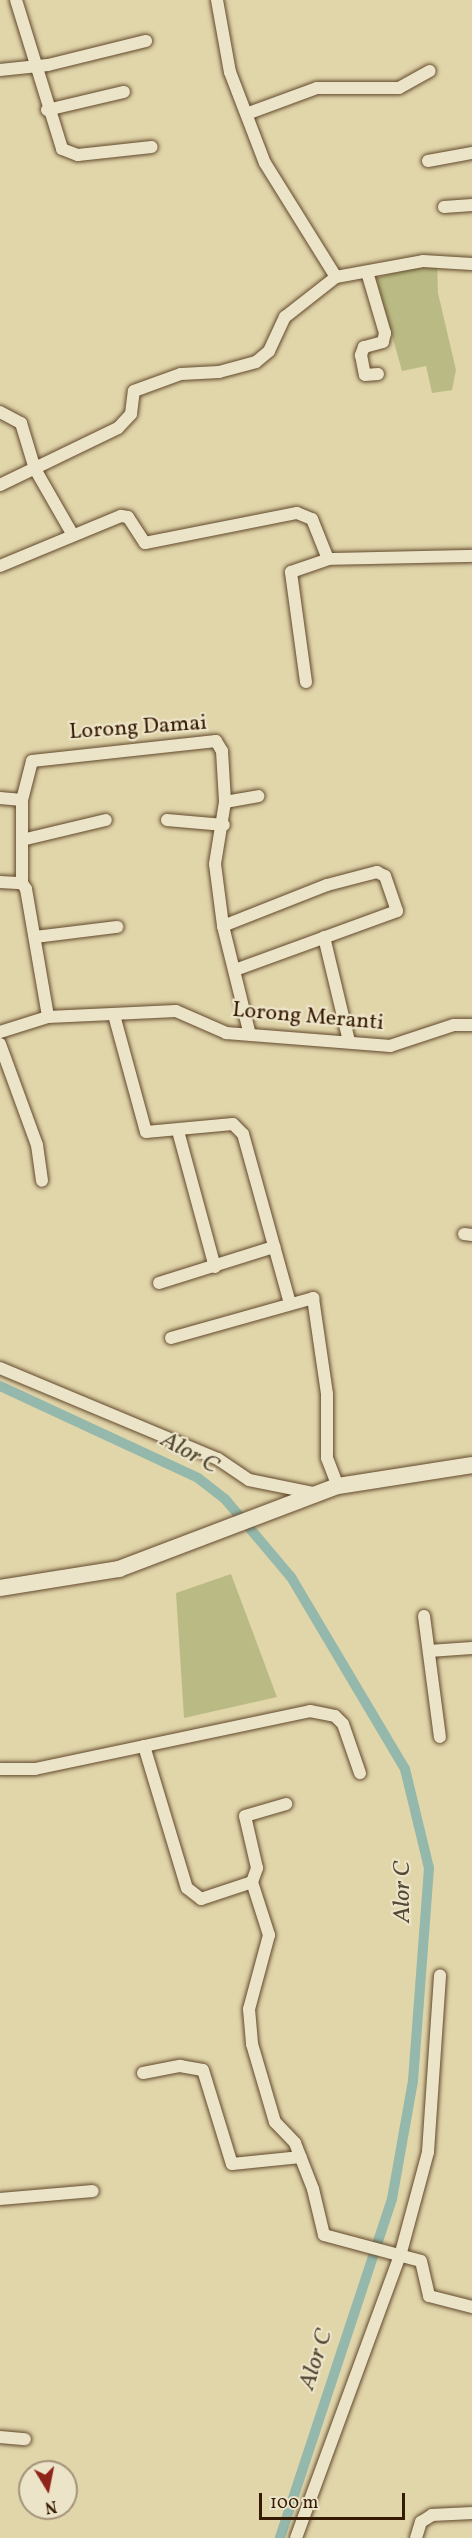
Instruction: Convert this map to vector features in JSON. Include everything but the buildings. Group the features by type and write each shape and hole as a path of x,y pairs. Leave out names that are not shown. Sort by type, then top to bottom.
{"main road":[{"path":"446,1466 472,1456"},
{"path":"0,1588 98,1575 283,1504 338,1486 446,1466 472,1465"}],"street":[{"path":"16,0 47,110 66,153 152,147"},
{"path":"217,0 229,67 249,113 265,163 336,276"},
{"path":"0,70 146,41"},
{"path":"249,113 317,88 399,88 430,71"},
{"path":"47,110 124,92"},
{"path":"428,161 472,153"},
{"path":"444,207 472,206"},
{"path":"0,485 118,428 131,414 134,391 181,374 219,372 256,362 269,351 285,317 336,276 423,261 472,264"},
{"path":"368,272 385,333 383,342 364,347 361,355 365,375 378,374"},
{"path":"0,412 21,423 35,469 73,535"},
{"path":"0,566 120,516 134,524 138,539 154,544 305,514 316,524 328,559"},
{"path":"306,682 291,572 328,559 472,556"},
{"name":"Lorong Damai","path":"48,1017 35,937 22,883 26,838 22,800 27,768 39,758 208,740 221,745 225,802 224,825 215,864 223,926 250,1035"},
{"path":"225,802 258,796"},
{"path":"0,798 22,800"},
{"path":"26,838 106,820"},
{"path":"167,820 224,825"},
{"path":"223,926 327,885 377,872 385,876 397,911 235,970"},
{"path":"0,882 22,883"},
{"path":"35,937 117,927"},
{"path":"324,937 349,1041"},
{"name":"Lorong Meranti","path":"0,1032 48,1017 176,1011 226,1033 390,1046 454,1025 472,1025"},
{"path":"114,1015 140,1127 156,1134 239,1128 290,1302"},
{"path":"0,1044 37,1145 42,1181"},
{"path":"178,1131 214,1267"},
{"path":"159,1283 274,1247"},
{"path":"171,1338 290,1302 313,1298 317,1302 327,1394 327,1458 338,1486"},
{"path":"0,1368 218,1459 249,1480 313,1493"},
{"path":"424,1616 440,1737"},
{"path":"429,1651 472,1648"},
{"path":"0,1769 35,1769 277,1714 322,1711 343,1724 360,1773"},
{"path":"144,1746 191,1894 205,1899 252,1882"},
{"path":"286,1804 245,1816 256,1862 252,1882 269,1935 249,2009 252,2044 275,2122 300,2157 324,2235 354,2246 397,2255 425,2265 429,2296 472,2307"},
{"path":"296,2538 397,2255 432,2127 440,1975"},
{"path":"143,2073 180,2066 203,2070 232,2164 300,2157"},
{"path":"0,2199 93,2192"},
{"path":"0,2437 25,2439"},
{"path":"416,2538 421,2522 432,2515 472,2513"}],"green space":[{"path":"437,262 438,293 456,370 452,390 432,393 426,366 402,371 376,278"},
{"path":"231,1574 277,1697 184,1718 176,1593"}],"waterway":[{"name":"Alor C","path":"0,1386 198,1478 225,1499 291,1577 405,1769 429,1868 413,2081 392,2199 280,2538"}]}
